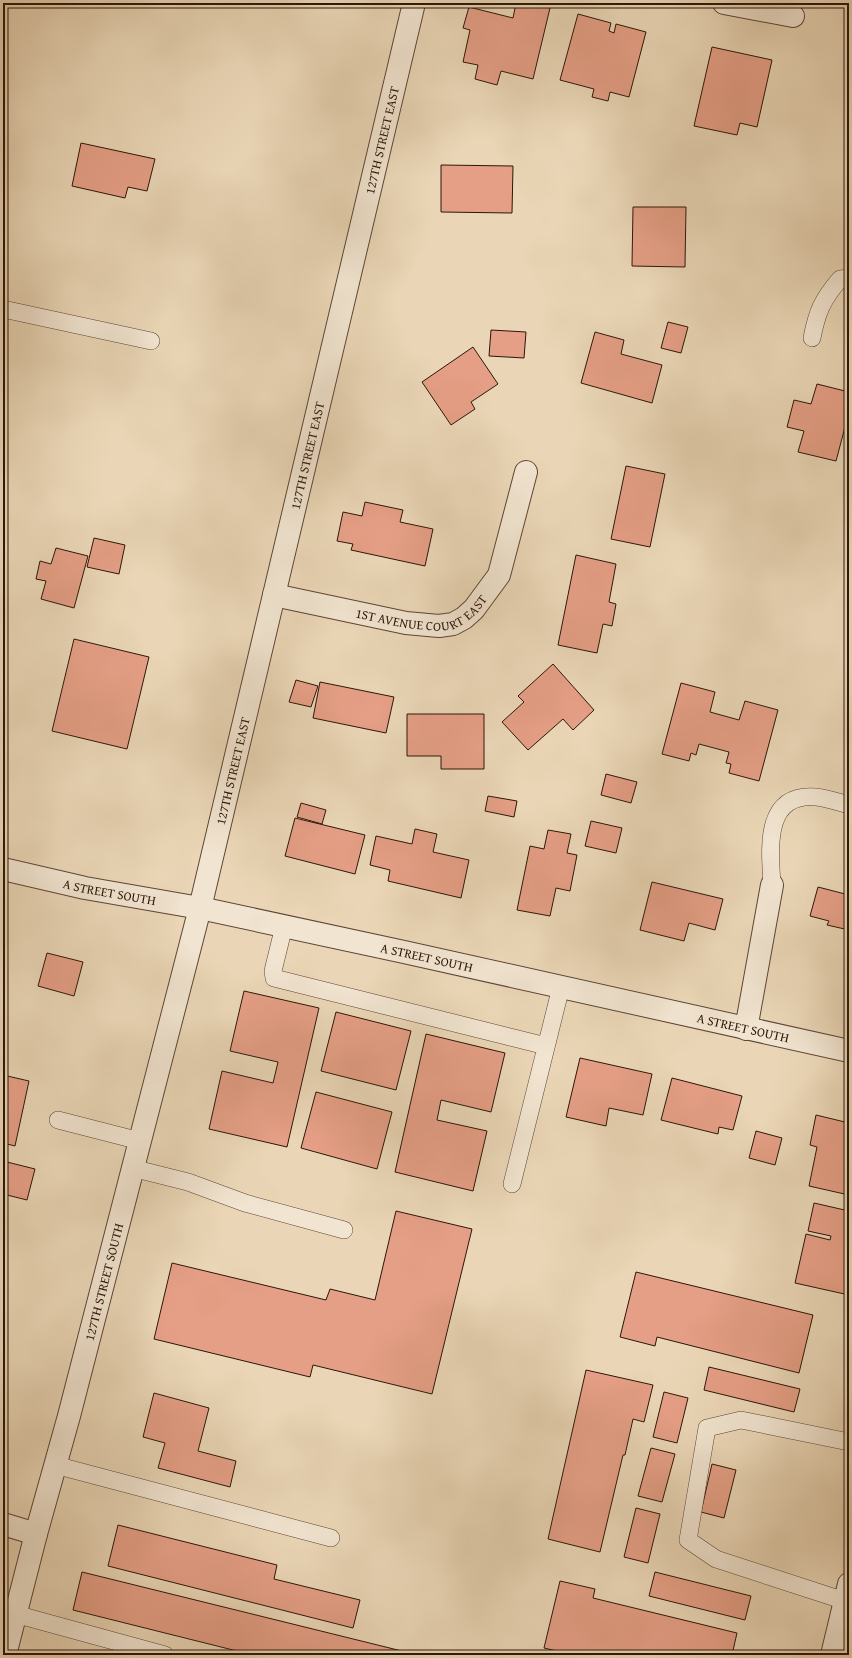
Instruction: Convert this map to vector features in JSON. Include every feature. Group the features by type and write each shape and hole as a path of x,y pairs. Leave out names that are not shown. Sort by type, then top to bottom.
{"street":[{"name":"127TH STREET EAST","path":"200,908 414,3"},
{"path":"724,3 793,16"},
{"name":"1ST AVENUE COURT EAST","path":"274,595 406,623 439,626 453,624 464,618 474,609 500,575 526,472"},
{"name":"A STREET SOUTH","path":"3,869 85,888 200,908 284,926 849,1052"},
{"path":"746,1029 772,885"},
{"name":"127TH STREET SOUTH","path":"5,1655 200,908"},
{"path":"3,1524 36,1534"},
{"path":"832,1655 847,1592"}],"lane":[{"path":"812,338 816,316 826,294 840,279 849,278"},
{"path":"3,309 151,341"},
{"path":"772,885 771,838 775,820 781,807 792,800 804,797 817,797 849,805"},
{"path":"284,926 273,975 274,978 546,1046"},
{"path":"512,1184 561,987"},
{"path":"58,1120 140,1141"},
{"path":"132,1168 188,1182 245,1203 344,1230"},
{"path":"847,1592 716,1559 688,1540 707,1428 741,1420 849,1442"},
{"path":"55,1465 331,1538"},
{"path":"15,1614 165,1655"}],"building":[{"path":"516,3 528,3 550,8 533,79 501,71 497,85 475,79 478,65 463,62 470,30 463,28 469,7 513,18"},
{"path":"578,14 611,23 609,31 614,33 616,24 646,32 629,97 610,92 608,101 592,97 594,89 560,80"},
{"path":"712,47 772,60 757,127 740,123 737,135 694,126"},
{"path":"81,143 155,159 147,191 128,187 125,198 72,186"},
{"path":"441,165 513,166 512,213 441,212"},
{"path":"633,207 686,207 685,267 632,266"},
{"path":"668,322 688,327 681,353 661,348"},
{"path":"491,330 526,332 524,358 489,356"},
{"path":"595,332 624,340 621,354 662,365 652,403 581,383"},
{"path":"473,347 498,384 471,402 475,409 451,425 422,382"},
{"path":"817,384 849,392 849,412 836,461 798,452 804,431 787,427 794,400 811,404"},
{"path":"626,466 665,474 650,547 611,539"},
{"path":"365,502 403,510 400,522 433,529 425,566 351,550 353,544 337,541 343,512 362,516"},
{"path":"94,538 125,545 119,574 87,567"},
{"path":"56,548 88,556 74,608 41,599 46,581 36,579 40,561 51,564"},
{"path":"576,555 616,564 609,602 616,604 612,626 603,624 597,653 558,645"},
{"path":"74,639 149,657 127,749 52,731"},
{"path":"553,664 594,710 573,730 563,719 528,750 502,722 524,702 518,696"},
{"path":"296,680 318,686 311,707 289,702"},
{"path":"320,682 394,697 386,733 313,718"},
{"path":"681,683 715,692 710,712 739,720 745,701 778,710 759,781 729,773 731,764 726,763 729,752 699,744 696,755 691,753 689,761 662,754"},
{"path":"407,714 484,714 484,769 441,769 441,756 407,756"},
{"path":"606,774 637,782 631,803 601,795"},
{"path":"488,796 517,801 514,817 485,811"},
{"path":"301,803 326,810 322,824 297,817"},
{"path":"295,818 365,835 355,874 285,856"},
{"path":"591,821 622,828 616,853 585,846"},
{"path":"415,829 437,834 433,852 469,860 461,898 388,881 390,870 370,865 376,836 412,844"},
{"path":"548,830 571,834 567,853 577,855 570,891 556,888 550,916 517,910 530,846 544,849"},
{"path":"652,882 723,899 715,930 689,923 684,941 640,930"},
{"path":"818,887 849,895 849,930 827,925 829,921 810,916"},
{"path":"47,953 83,962 74,996 38,986"},
{"path":"244,991 319,1008 287,1147 209,1129 222,1071 273,1083 278,1062 230,1051"},
{"path":"336,1012 411,1031 396,1090 321,1071"},
{"path":"426,1034 505,1053 491,1112 441,1100 437,1120 487,1131 473,1191 395,1172"},
{"path":"580,1058 652,1074 643,1115 609,1108 606,1126 566,1117"},
{"path":"3,1075 29,1081 15,1146 3,1143"},
{"path":"672,1078 742,1096 733,1130 719,1127 718,1134 661,1120"},
{"path":"316,1092 392,1112 377,1169 301,1148"},
{"path":"816,1115 849,1123 849,1195 809,1186 817,1147 810,1145"},
{"path":"756,1131 782,1138 775,1165 749,1158"},
{"path":"3,1161 35,1169 27,1200 3,1194"},
{"path":"814,1203 849,1211 849,1295 795,1283 806,1234 830,1240 831,1236 808,1231"},
{"path":"396,1211 472,1229 432,1394 313,1365 310,1377 154,1339 172,1263 326,1300 330,1289 375,1300"},
{"path":"636,1272 813,1315 799,1373 657,1337 655,1346 620,1337"},
{"path":"709,1367 800,1389 794,1412 704,1390"},
{"path":"586,1370 653,1385 644,1422 633,1419 600,1552 548,1539"},
{"path":"664,1392 688,1398 677,1443 653,1437"},
{"path":"154,1393 209,1408 198,1451 236,1461 230,1487 158,1468 165,1443 143,1437"},
{"path":"651,1448 675,1454 662,1502 638,1496"},
{"path":"712,1464 736,1470 724,1518 701,1512"},
{"path":"636,1508 660,1514 648,1563 624,1557"},
{"path":"118,1525 277,1565 274,1579 360,1600 353,1628 108,1566"},
{"path":"82,1572 418,1655 253,1655 73,1610"},
{"path":"655,1572 751,1596 745,1620 649,1596"},
{"path":"560,1581 595,1589 593,1598 737,1633 732,1655 574,1655 544,1648"}]}
